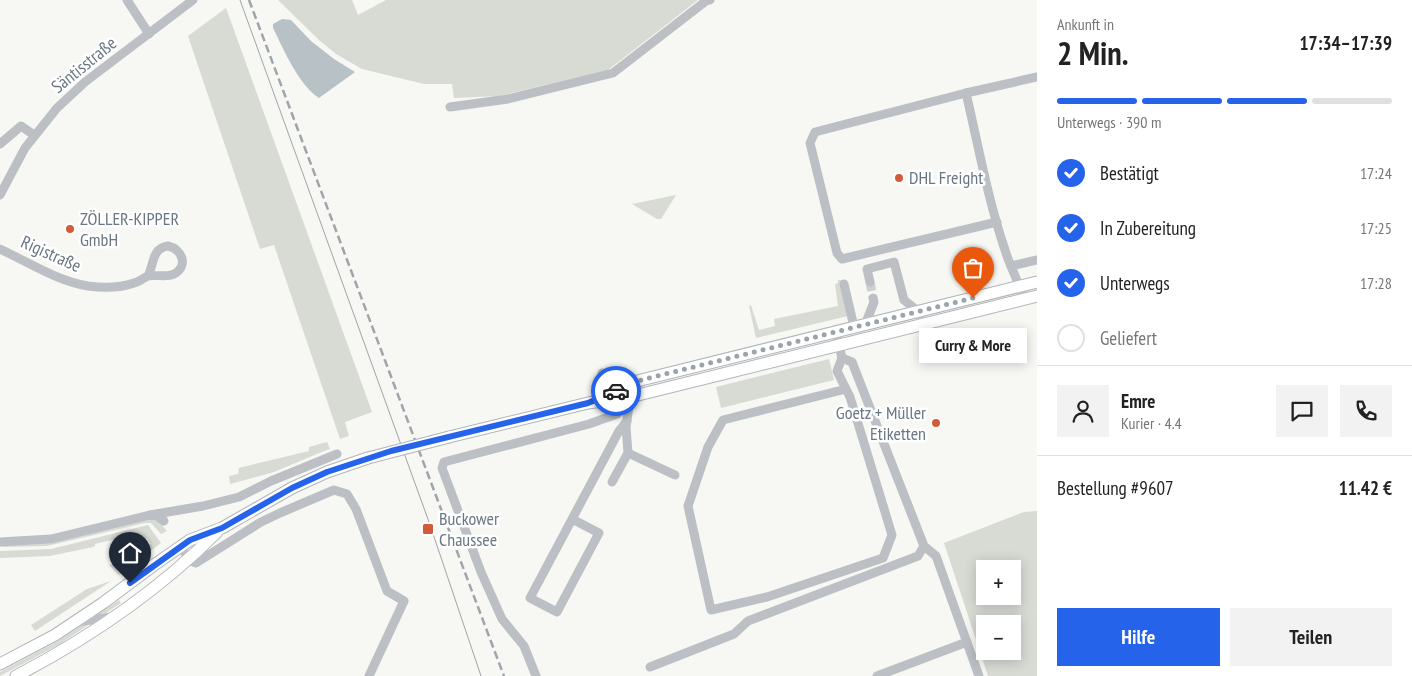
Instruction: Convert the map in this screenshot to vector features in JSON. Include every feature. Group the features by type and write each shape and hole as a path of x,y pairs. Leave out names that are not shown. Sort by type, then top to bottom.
{"main road":[{"path":"588,403 641,380 1037,282"},
{"path":"0,664 74,622 190,540 222,528 292,488 327,472 368,458 448,437 588,403 630,397 1037,296"},
{"path":"16,676 47,659 113,617 193,562 222,528"}],"street":[{"path":"127,0 149,34"},
{"name":"Säntisstraße","path":"0,195 15,165 34,135 57,108 77,89 193,0"},
{"path":"450,107 508,99 613,73 706,1 710,0"},
{"path":"997,222 842,259 837,253 810,143 815,132 966,93 1037,77"},
{"path":"966,93 997,222 1014,277 1020,287 1024,300"},
{"path":"0,144 21,126 34,135"},
{"name":"Rigistraße","path":"0,249 58,276 84,285 118,286 135,283 148,276"},
{"path":"1011,266 1037,260"},
{"path":"870,282 867,269 894,262 904,300 918,311 922,324"},
{"path":"844,284 860,326"},
{"path":"860,326 874,302 874,298"},
{"path":"836,332 842,358 837,371 846,389 892,535 883,558 767,597 711,610 688,506 708,447 723,420 846,389"},
{"path":"753,352 755,366"},
{"path":"842,358 852,362 924,546 936,556 979,676"},
{"path":"536,676 524,646 502,619 481,572 442,468 444,462 617,414 641,380 602,373"},
{"path":"572,519 599,533 557,612 530,598 572,519 619,431 627,420 630,397"},
{"path":"612,482 628,453 627,420"},
{"path":"628,453 675,475"},
{"path":"0,542 23,536 51,539 150,515 203,506 239,497 336,454"},
{"path":"181,546 193,562 261,522 334,490 347,494 353,504 387,591 404,601 369,676"},
{"path":"150,515 157,516 164,521"},
{"path":"650,667 734,634 748,621 918,556 924,546"},
{"path":"74,622 113,617"},
{"path":"877,676 967,642"},
{"path":"37,644 47,659"}],"shaded area":[{"path":"278,0 352,0 358,15 386,0 698,0 608,70 499,96 454,98 452,84 424,84 362,69 336,54"},
{"path":"226,8 372,412 345,422 349,436 340,439 274,245 260,249 188,36"},
{"path":"282,19 291,20 311,41 355,72 319,98 311,92 298,76 273,28 273,24"},
{"path":"676,195 661,219 657,219 632,204"},
{"path":"838,280 841,280 848,316 756,338 749,306 751,305 759,330 775,326 774,319 838,306 835,284 838,283"},
{"path":"829,359 834,380 721,408 716,387"},
{"path":"327,442 330,449 274,472 230,484 229,476 238,474 239,468 309,451 309,447"},
{"path":"1037,511 1037,676 988,676 983,660 1021,660 1021,615 976,615 976,640 944,543 1024,512"},
{"path":"149,519 157,521 167,531 161,534 151,523 145,523 47,546 3,547 4,545 48,544"},
{"path":"148,525 161,543 119,575 109,565 126,561 125,558 133,556 132,552 151,544 147,538 140,541 138,534 95,544 93,547 50,556 0,558 0,551 51,549"},
{"path":"111,581 35,631 31,625 87,589"},
{"path":"119,600 121,603 60,644 0,676 0,672 58,641"}],"tunnel":[{"path":"870,282 873,298"}],"tram line":[{"path":"240,0 429,522 481,676"}],"railway":[{"path":"249,0 504,676"}],"way so far":[{"path":"616,391 641,380 973,298"}],"place":[{"name":"DHL Freight","path":"899,178"},
{"name":"ZÖLLER-KIPPER GmbH","path":"70,229"},
{"name":"Curry & More","path":"973,298"},
{"name":"Goetz + Müller Etiketten","path":"936,423"},
{"name":"Buckower Chaussee","path":"428,529"}],"route":[{"path":"130,583 190,540 222,528 292,488 327,472 391,451 588,403 616,391"}]}
